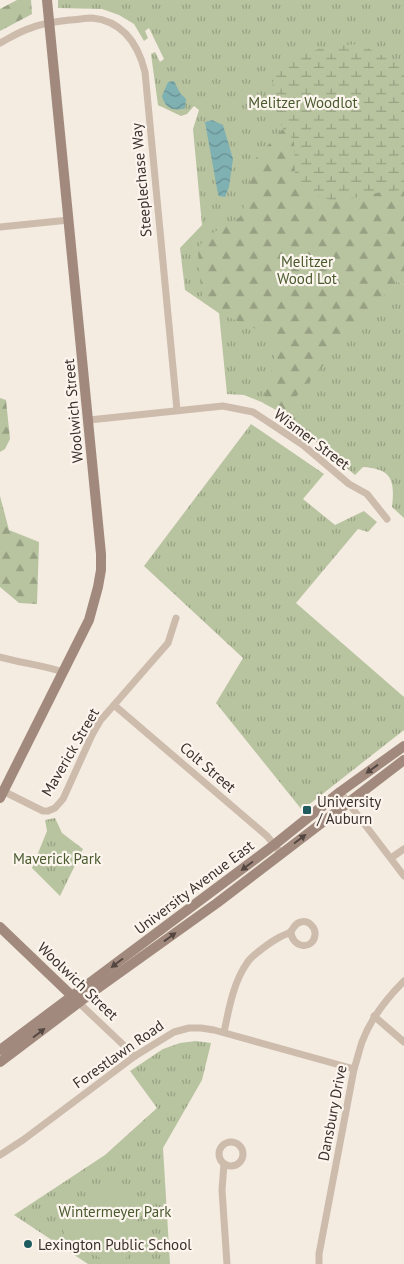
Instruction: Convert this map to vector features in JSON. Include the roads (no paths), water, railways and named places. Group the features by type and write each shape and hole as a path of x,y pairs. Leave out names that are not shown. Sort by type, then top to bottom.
{"street":[{"name":"Woolwich Street","path":"2,794 89,620 101,570 101,554 47,0"},
{"name":"Steeplechase Way","path":"0,43 31,28 49,23 91,18 120,28 139,51 145,72 177,410"},
{"path":"0,227 69,220"},
{"name":"Wismer Street","path":"88,420 223,406 253,412 302,445 349,484 367,494 387,519"},
{"name":"Maverick Street","path":"2,794 43,810 48,811 55,808 63,799 100,721 168,643 176,618"},
{"path":"0,657 63,672"},
{"name":"Colt Street","path":"114,705 267,836 278,849"},
{"name":"University Avenue East","path":"278,849 340,792 404,746"},
{"name":"University Avenue East","path":"0,1050 76,999 278,849 348,802 404,760"},
{"path":"340,792 404,876"},
{"path":"391,858 404,849"},
{"name":"Woolwich Street","path":"0,927 135,1056"},
{"path":"224,1032 239,975 248,960 291,931"},
{"name":"Dansbury Drive","path":"319,1264 319,1254 354,1069 362,1042 374,1016 388,997 404,981"},
{"name":"University Avenue East","path":"0,1062 76,999"},
{"path":"374,1016 404,1042"},
{"name":"Forestlawn Road","path":"0,1156 135,1056 174,1032 188,1028 224,1032 354,1069"},
{"path":"224,1164 222,1190 227,1264"}],"water":[{"path":"174,81 180,93 186,99 185,108 177,110 167,106 162,96 168,82"},
{"path":"212,120 223,125 233,159 229,187 225,197 218,194 205,122"}],"place":[{"name":"University / Auburn","path":"307,810"},
{"name":"Lexington Public School","path":"28,1244"}],"park label":[{"name":"Melitzer Woodlot","path":"303,102"},
{"name":"Melitzer Wood Lot","path":"307,270"},
{"name":"Maverick Park","path":"57,858"},
{"name":"Wintermeyer Park","path":"115,1211"}]}
